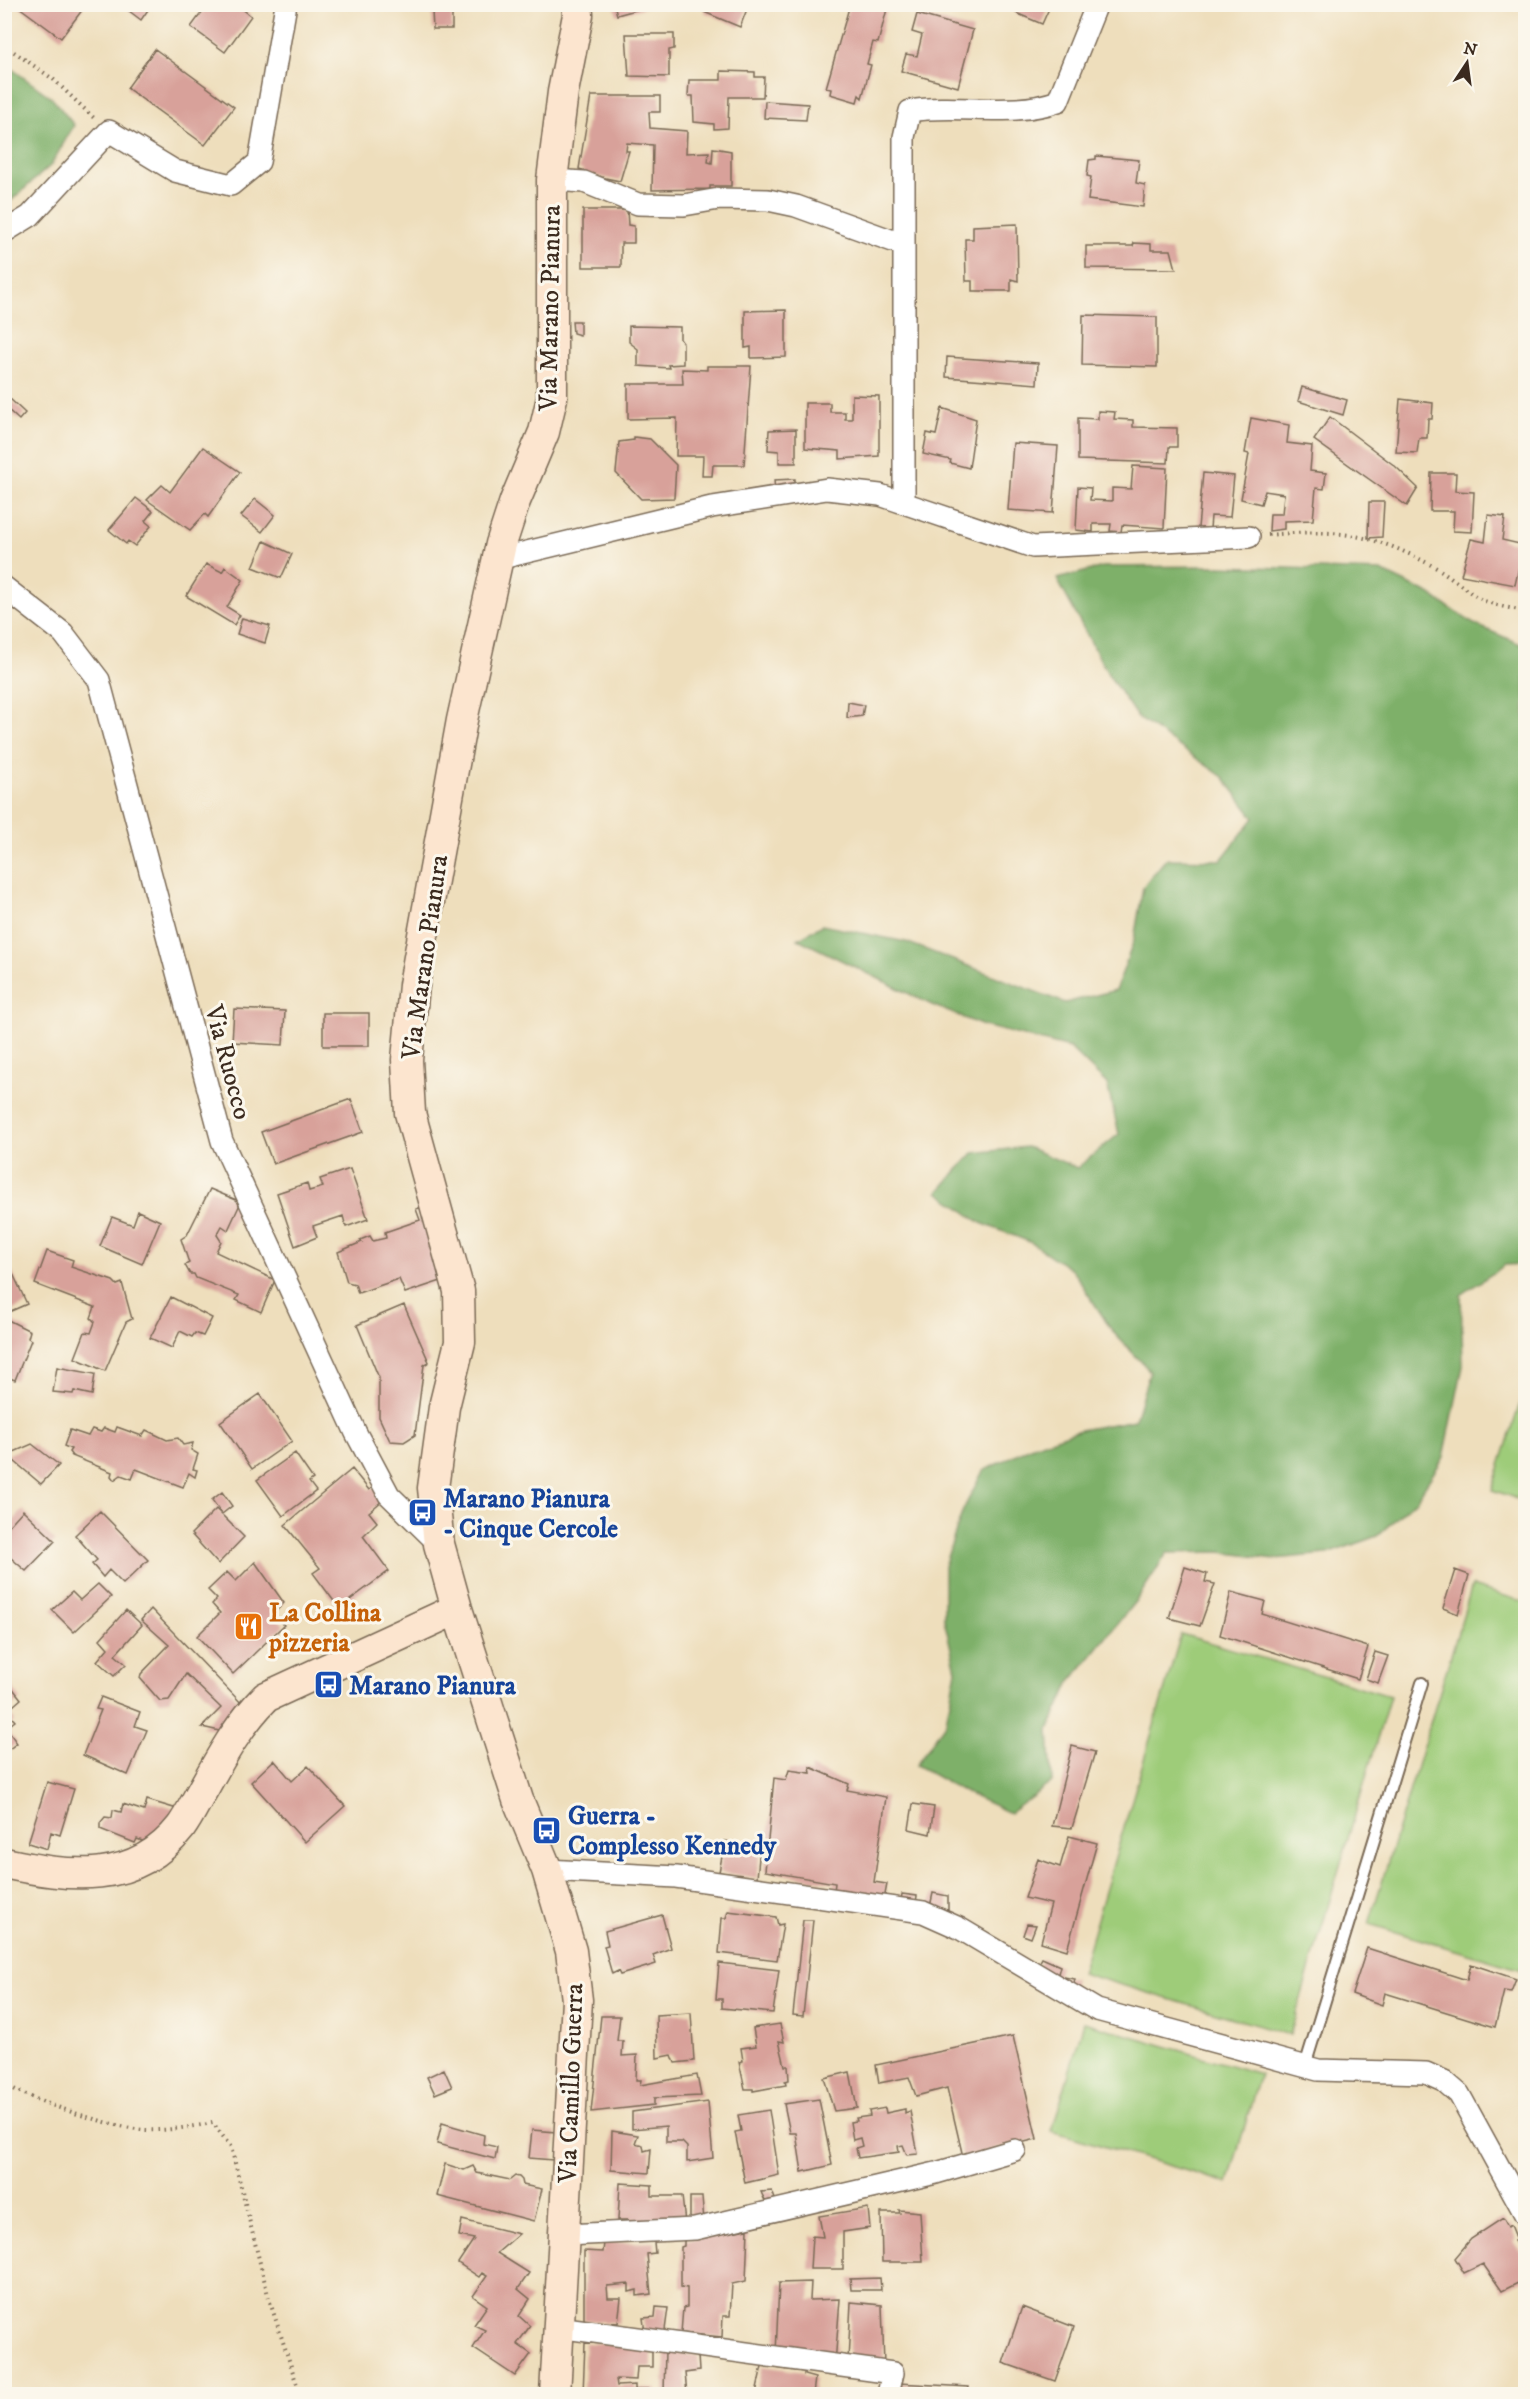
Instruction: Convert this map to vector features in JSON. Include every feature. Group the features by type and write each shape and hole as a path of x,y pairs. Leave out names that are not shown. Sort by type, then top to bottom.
{"street":[{"path":"4,232 30,216 109,131 175,171 231,185 259,162 286,4"},
{"name":"Via Marano Pianura","path":"457,1609 439,1544 432,1488 444,1407 460,1342 459,1291 410,1113 407,1060 414,986 462,720 498,559 515,501 544,432 552,398 552,180 563,92 578,15 577,4"},
{"path":"904,503 904,137 910,111 929,108 1038,108 1058,101 1097,4"},
{"path":"552,180 584,182 638,204 684,205 719,199 768,200 796,206 904,245"},
{"path":"498,559 712,507 770,496 827,489 880,495 1033,547 1249,537"},
{"name":"Via Ruocco","path":"4,587 63,633 99,680 222,1141 356,1433 389,1495 439,1544"},
{"path":"4,1863 53,1874 87,1875 120,1868 152,1855 181,1827 233,1736 266,1697 457,1609"},
{"name":"Via Camillo Guerra","path":"457,1609 518,1800 547,1870 571,1951 578,2006 555,2394"},
{"path":"547,1870 676,1877 923,1912 959,1928 1097,2010 1318,2070 1426,2073 1444,2081 1458,2094 1526,2216"},
{"path":"565,2235 694,2229 936,2173 1016,2150"},
{"path":"558,2327 893,2373 888,2394"}],"lane":[{"path":"1305,2066 1422,1683"}],"path":[{"path":"4,45 53,79 109,131"},
{"path":"1249,537 1316,530 1359,535 1388,545 1440,571 1485,601 1526,611"},
{"path":"4,2083 14,2091 67,2110 141,2130 174,2130 213,2123 231,2147 269,2299 300,2394"}],"green space":[{"path":"5,64 52,98 74,125 51,165 5,206"},
{"path":"1219,566 1381,571 1429,594 1474,624 1525,646 1525,1264 1505,1265 1461,1295 1463,1366 1444,1457 1416,1500 1377,1536 1327,1554 1274,1559 1220,1552 1167,1553 1138,1598 1070,1682 1049,1730 1052,1782 1010,1813 962,1791 916,1765 946,1722 956,1670 944,1619 944,1566 963,1510 983,1471 1030,1447 1080,1430 1135,1420 1150,1371 1113,1332 1073,1271 1030,1242 981,1223 938,1192 973,1153 1027,1147 1077,1168 1119,1134 1107,1084 1070,1048 981,1025 932,1005 798,939 822,925 906,942 1065,1003 1116,990 1134,940 1143,887 1166,859 1221,860 1254,818 1223,777 1137,717 1108,674 1057,579 1103,567"},
{"path":"1525,1388 1526,1501 1492,1490"},
{"path":"1472,1586 1525,1602 1525,1971 1369,1924"},
{"path":"1181,1634 1390,1696 1290,2035 1081,1973"},
{"path":"1084,2022 1260,2074 1228,2183 1052,2131"}],"building":[{"path":"15,4 78,4 83,9 61,38"},
{"path":"120,4 152,4 141,20"},
{"path":"208,4 236,4 251,16 225,52 191,27"},
{"path":"614,4 654,4 654,5 617,15"},
{"path":"707,4 749,4 740,27 704,12"},
{"path":"850,4 884,4 883,8 887,9 878,43 873,42 867,64 871,65 862,98 859,95 857,102 830,94 831,89 826,88"},
{"path":"1020,4 1051,4 1042,24 1016,13"},
{"path":"452,10 452,29 433,29 432,11"},
{"path":"917,14 973,30 958,87 901,71 906,54 917,56 922,35 912,32"},
{"path":"626,34 674,34 674,49 669,50 669,77 629,76"},
{"path":"155,49 234,107 205,145 127,88"},
{"path":"721,71 755,72 755,77 764,77 763,97 729,97 728,128 714,129 714,124 694,122 693,96 688,96 689,80 721,80"},
{"path":"591,96 660,96 660,112 649,112 650,128 687,131 686,153 709,152 708,162 712,163 713,148 731,151 731,186 710,186 710,189 652,190 653,145 627,143 626,151 629,151 620,181 582,173 583,170 579,169"},
{"path":"765,101 808,104 806,120 764,118"},
{"path":"1096,156 1139,160 1136,183 1145,185 1143,207 1088,200 1091,177 1087,176 1089,160 1096,159"},
{"path":"583,210 627,210 628,225 634,226 634,243 621,243 621,267 583,267"},
{"path":"1017,224 1018,281 1011,279 1011,291 972,291 972,281 966,281 965,239 973,239 973,226"},
{"path":"1134,243 1151,244 1151,250 1171,250 1176,269 1086,268 1086,246 1133,246"},
{"path":"786,310 786,357 751,358 751,347 745,348 745,311"},
{"path":"1083,315 1157,317 1157,367 1082,365"},
{"path":"572,321 580,321 580,335 573,333"},
{"path":"629,326 680,327 683,364 668,365 669,368 638,366 638,349 629,342"},
{"path":"947,357 1038,363 1037,384 946,377"},
{"path":"707,366 751,366 744,465 713,465 712,476 702,476 703,456 676,456 677,418 628,419 628,384 683,384 682,369 707,370"},
{"path":"1302,387 1347,400 1343,415 1298,401"},
{"path":"852,395 879,396 879,456 840,459 840,451 805,448 805,403 830,403 830,412 845,412 845,419 852,419"},
{"path":"9,398 25,413 19,420 4,406"},
{"path":"1400,399 1433,403 1432,419 1428,419 1427,438 1419,438 1417,453 1396,452"},
{"path":"942,408 976,419 969,468 950,463 951,460 923,454 927,433 936,435"},
{"path":"1098,411 1115,412 1114,419 1133,420 1133,427 1177,428 1177,447 1169,447 1168,463 1078,460 1078,418 1098,419"},
{"path":"1330,417 1395,466 1418,488 1407,506 1314,440"},
{"path":"1251,418 1289,425 1287,443 1312,446 1310,471 1326,473 1324,489 1316,488 1313,520 1284,521 1284,529 1269,531 1270,514 1282,514 1284,494 1265,491 1261,504 1241,499 1249,454 1245,453"},
{"path":"796,429 796,463 779,463 779,451 768,450 769,430"},
{"path":"634,437 650,439 676,465 674,498 641,499 616,473 619,442 634,440"},
{"path":"1013,443 1058,446 1053,513 1008,510"},
{"path":"203,447 240,472 208,517 205,514 190,530 147,500 162,485 170,492"},
{"path":"1133,466 1167,468 1164,528 1122,525 1121,532 1110,531 1111,524 1093,524 1093,532 1076,530 1078,487 1091,488 1090,500 1112,501 1112,488 1131,489"},
{"path":"1203,473 1234,476 1230,517 1211,516 1210,529 1198,528"},
{"path":"1431,473 1456,473 1455,491 1474,492 1472,532 1453,531 1454,511 1430,511"},
{"path":"795,479 795,489 775,492 774,480"},
{"path":"136,498 153,511 145,521 151,526 135,546 128,541 126,544 109,530"},
{"path":"255,499 275,515 262,532 241,516"},
{"path":"1369,502 1384,502 1382,537 1368,538"},
{"path":"1488,515 1505,517 1502,540 1524,545 1515,585 1461,575 1471,539 1485,542"},
{"path":"264,541 292,554 281,578 253,567"},
{"path":"206,564 222,572 225,567 243,580 227,607 240,615 234,625 186,596"},
{"path":"242,618 270,626 265,643 237,634"},
{"path":"848,702 864,705 862,716 847,718"},
{"path":"234,1009 285,1011 283,1045 232,1042"},
{"path":"323,1013 369,1013 369,1046 323,1046"},
{"path":"351,1099 363,1132 273,1164 261,1132"},
{"path":"350,1169 368,1219 346,1227 343,1216 313,1226 317,1237 295,1246 277,1193 307,1183 309,1191 323,1187 320,1179"},
{"path":"210,1189 241,1202 228,1230 222,1226 217,1235 221,1241 216,1252 275,1280 261,1312 236,1300 239,1295 196,1278 194,1274 190,1274 185,1265 189,1263 181,1239 187,1235"},
{"path":"429,1205 453,1277 405,1293 399,1279 358,1293 355,1284 347,1282 338,1252 370,1236 373,1241 386,1238 385,1232 420,1220 416,1209"},
{"path":"138,1211 160,1221 142,1264 100,1246 112,1217 133,1225"},
{"path":"47,1251 73,1260 71,1267 113,1281 117,1285 122,1283 132,1319 126,1322 105,1371 75,1358 85,1332 91,1333 95,1322 91,1318 95,1307 35,1284"},
{"path":"8,1263 27,1304 4,1314 4,1264"},
{"path":"171,1297 212,1318 203,1336 195,1333 192,1337 180,1331 172,1348 150,1338"},
{"path":"404,1305 429,1362 424,1365 415,1435 404,1442 390,1441 379,1417 379,1378 357,1325"},
{"path":"4,1318 30,1331 28,1338 31,1340 15,1380 4,1376"},
{"path":"57,1367 95,1374 92,1395 74,1391 73,1394 53,1392"},
{"path":"260,1394 292,1441 252,1469 220,1422"},
{"path":"117,1427 142,1436 146,1430 167,1440 178,1438 183,1445 193,1443 191,1450 198,1454 193,1469 197,1470 195,1477 189,1473 183,1487 136,1469 132,1479 121,1475 114,1480 111,1476 112,1472 72,1456 69,1452 71,1449 64,1446 70,1430 88,1436 92,1429 101,1432 104,1428 115,1432"},
{"path":"32,1444 59,1465 41,1484 7,1455"},
{"path":"295,1453 313,1479 309,1482 316,1491 283,1516 257,1480"},
{"path":"352,1469 369,1490 373,1487 383,1500 369,1512 377,1522 363,1536 389,1571 339,1608 313,1573 320,1568 285,1525"},
{"path":"222,1492 232,1506 222,1514 212,1500"},
{"path":"216,1509 244,1537 218,1564 191,1534"},
{"path":"23,1510 55,1541 26,1571 4,1552 4,1531"},
{"path":"100,1511 148,1560 123,1584 109,1570 103,1577 92,1564 97,1560 75,1535"},
{"path":"255,1562 284,1603 273,1614 284,1625 233,1674 197,1636 220,1613 212,1604 217,1599 208,1590 227,1572 236,1581"},
{"path":"1185,1567 1207,1574 1205,1582 1215,1584 1200,1626 1169,1618"},
{"path":"1455,1570 1469,1575 1458,1614 1443,1608"},
{"path":"98,1584 111,1597 74,1632 52,1610 72,1592 80,1600"},
{"path":"1231,1592 1265,1601 1262,1614 1368,1647 1358,1679 1220,1635"},
{"path":"151,1609 245,1707 228,1733 202,1727 221,1708 186,1674 169,1700 160,1701 140,1678 141,1674 169,1645 141,1620"},
{"path":"126,1610 142,1625 115,1655 126,1664 114,1676 97,1661 108,1648 100,1639"},
{"path":"1375,1652 1388,1656 1378,1683 1366,1679"},
{"path":"4,1677 21,1699 13,1706 10,1702 4,1705"},
{"path":"101,1697 140,1712 135,1726 147,1730 128,1775 83,1755 101,1710 96,1709"},
{"path":"4,1709 15,1721 6,1728 17,1743 4,1753"},
{"path":"1072,1746 1095,1752 1072,1828 1052,1826"},
{"path":"274,1760 292,1781 308,1766 345,1806 305,1842 251,1782"},
{"path":"810,1767 849,1784 847,1790 886,1797 874,1882 887,1884 884,1900 834,1891 835,1883 765,1871 774,1778 786,1780 789,1770 811,1773"},
{"path":"47,1782 74,1789 60,1835 51,1832 47,1849 28,1843"},
{"path":"147,1800 177,1809 148,1843 137,1839 135,1843 100,1829 100,1823 105,1817 112,1818 113,1810 121,1812 123,1804 144,1811"},
{"path":"913,1804 934,1807 930,1834 909,1829"},
{"path":"1069,1836 1097,1843 1067,1950 1041,1942 1051,1904 1025,1898 1038,1859 1060,1867"},
{"path":"725,1841 760,1847 757,1878 719,1872"},
{"path":"933,1893 948,1896 948,1910 930,1907"},
{"path":"902,1894 917,1896 915,1909 900,1906"},
{"path":"728,1911 776,1917 778,1925 783,1924 777,1960 719,1953 722,1918 726,1918"},
{"path":"662,1915 671,1948 653,1955 656,1964 620,1975 618,1971 612,1974 604,1946 608,1945 605,1931"},
{"path":"803,1920 813,1920 803,2016 793,2015"},
{"path":"1027,1924 1036,1925 1031,1938 1023,1935"},
{"path":"1367,1948 1467,1980 1471,1964 1516,1979 1511,1992 1504,1991 1495,2027 1385,1993 1382,2005 1352,1994"},
{"path":"1042,1958 1060,1966 1056,1982 1035,1971"},
{"path":"719,1963 779,1970 773,2013 722,2008 722,1999 716,1999"},
{"path":"1064,1977 1075,1979 1073,1987 1064,1983"},
{"path":"691,2013 694,2061 675,2063 672,2055 657,2058 656,2015"},
{"path":"601,2016 620,2016 617,2041 623,2041 622,2056 637,2055 636,2080 641,2080 640,2085 697,2075 701,2096 654,2098 654,2105 591,2112"},
{"path":"780,2024 784,2042 779,2041 785,2066 788,2066 789,2080 785,2081 786,2085 753,2091 753,2089 745,2089 739,2062 743,2061 741,2048 756,2046 753,2028"},
{"path":"1013,2036 1037,2139 963,2157 947,2088 916,2096 909,2077 879,2083 876,2065"},
{"path":"444,2069 452,2087 435,2094 427,2077"},
{"path":"850,2072 857,2108 834,2111 824,2078"},
{"path":"819,2099 832,2165 802,2172 796,2133 790,2133 784,2104"},
{"path":"708,2102 713,2158 687,2162 687,2147 682,2142 666,2142 666,2126 632,2129 632,2112"},
{"path":"885,2108 886,2113 905,2109 905,2113 910,2111 918,2154 907,2155 903,2145 898,2146 899,2152 858,2158 856,2148 862,2146 860,2138 853,2140 850,2122 857,2121 856,2118 870,2116 869,2111"},
{"path":"769,2110 779,2175 745,2183 735,2132 741,2131 738,2115"},
{"path":"442,2123 484,2135 483,2144 497,2147 495,2159 437,2144"},
{"path":"532,2130 556,2132 553,2160 529,2158"},
{"path":"612,2131 638,2135 635,2143 643,2145 644,2151 651,2149 649,2173 611,2170"},
{"path":"445,2164 464,2170 473,2166 477,2173 510,2180 515,2176 519,2177 523,2185 542,2189 534,2221 437,2196"},
{"path":"620,2183 652,2185 652,2196 682,2196 685,2223 629,2227 628,2220 618,2220"},
{"path":"772,2191 775,2199 765,2201 761,2192"},
{"path":"690,2197 702,2197 704,2221 690,2221"},
{"path":"868,2208 870,2228 843,2232 843,2269 810,2269 812,2236 823,2237 819,2216"},
{"path":"899,2210 920,2212 923,2262 882,2262 881,2213 900,2213"},
{"path":"1503,2218 1508,2227 1511,2225 1517,2240 1514,2241 1526,2260 1526,2279 1502,2291 1483,2264 1464,2273 1455,2258 1471,2239"},
{"path":"462,2220 519,2234 497,2253 529,2273 518,2289 530,2299 519,2316 530,2326 517,2344 531,2354 515,2376 473,2348 485,2330 474,2325 487,2306 473,2296 487,2276 482,2273 479,2277 458,2263 474,2239 459,2236"},
{"path":"748,2229 746,2281 732,2284 730,2316 723,2316 722,2337 681,2333 683,2308 687,2307 687,2288 681,2287 681,2247 684,2246 684,2240"},
{"path":"654,2242 655,2253 647,2254 651,2294 637,2296 637,2290 629,2292 629,2284 607,2286 608,2298 621,2298 618,2323 584,2320 584,2251 603,2252 604,2243"},
{"path":"880,2278 881,2290 851,2290 850,2279"},
{"path":"811,2282 810,2300 840,2299 835,2364 776,2354 779,2283"},
{"path":"851,2302 882,2305 884,2365 848,2361"},
{"path":"656,2307 668,2308 664,2337 645,2333 643,2318 655,2317"},
{"path":"1022,2307 1074,2327 1055,2381 1003,2363"},
{"path":"585,2343 620,2344 652,2350 652,2367 637,2367 636,2380 616,2379 617,2386 635,2385 635,2389 656,2389 656,2394 583,2394"},
{"path":"665,2350 698,2356 699,2371 685,2373 687,2394 664,2394"},
{"path":"762,2366 804,2372 804,2375 815,2378 813,2394 756,2393"},
{"path":"898,2383 969,2387 968,2394 898,2394"}],"place":[{"name":"Marano Pianura - Cinque Cercole","path":"422,1513"},
{"name":"La Collina pizzeria","path":"248,1627"},
{"name":"Marano Pianura","path":"328,1685"},
{"name":"Guerra - Complesso Kennedy","path":"547,1830"}]}
